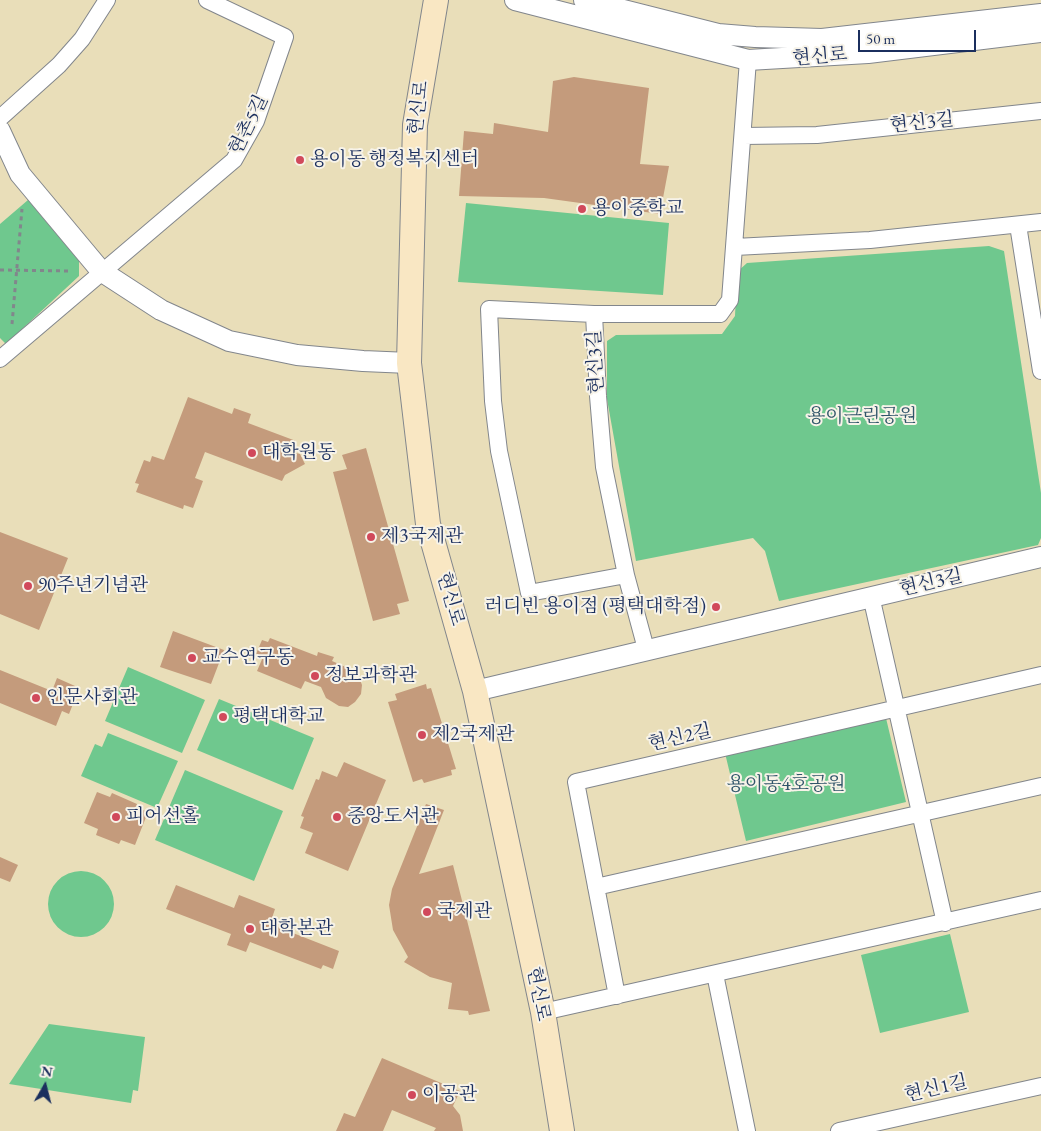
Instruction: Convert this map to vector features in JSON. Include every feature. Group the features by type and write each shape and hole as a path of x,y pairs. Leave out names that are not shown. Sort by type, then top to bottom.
{"main road":[{"name":"현신로","path":"436,0 415,125 409,363 428,524 476,690 543,1012 562,1131"}],"street":[{"path":"0,118 60,65 82,39 107,0"},
{"name":"현촌5길","path":"0,359 101,271 234,160 256,121 285,37 207,0"},
{"name":"현신로","path":"515,0 748,60 868,53 1041,32"},
{"name":"현신로","path":"584,0 718,34 755,37 822,39 1041,14"},
{"name":"현신3길","path":"646,649 626,575 604,467 594,314 720,314 730,300 748,60"},
{"name":"현신3길","path":"743,136 817,135 1041,111"},
{"path":"0,130 20,174 101,271 161,310 230,340 296,355 409,363"},
{"path":"735,247 861,241 1041,222"},
{"path":"1018,225 1041,371"},
{"path":"594,314 489,309 493,401 499,451 529,593 626,575"},
{"name":"현신3길","path":"476,690 1041,557"},
{"path":"871,596 945,923"},
{"name":"현신2길","path":"617,996 576,782 1041,675"},
{"path":"596,887 1041,786"},
{"path":"543,1012 1041,900"},
{"path":"715,974 747,1131"},
{"name":"현신1길","path":"839,1131 1041,1086"}],"path":[{"path":"12,324 22,209"},
{"path":"0,270 71,271"}],"green space":[{"path":"28,200 79,261 79,276 6,344 0,338 0,224"},
{"path":"466,203 669,223 663,295 458,282"},
{"name":"용이근린공원","path":"989,246 1004,251 1041,493 1041,538 1038,545 779,601 765,551 753,538 636,561 607,399 607,341 616,335 722,334 735,316 737,272 747,263"},
{"path":"128,667 205,700 182,753 105,721"},
{"path":"219,699 314,738 293,790 197,750"},
{"name":"용이동4호공원","path":"885,714 906,802 746,841 725,753"},
{"path":"108,733 178,761 157,808 81,776 95,744 102,747"},
{"path":"185,770 283,811 254,881 155,840"},
{"path":"81,871 93,874 104,881 111,892 114,904 111,916 104,927 93,934 81,937 69,934 58,927 51,916 48,904 51,892 58,881 69,874"},
{"path":"950,934 969,1012 880,1033 861,955"},
{"path":"49,1024 145,1037 138,1091 133,1090 131,1103 9,1084"}],"building":[{"path":"574,77 649,88 640,164 669,166 660,214 544,198 459,196 464,131 493,134 494,123 548,132 553,81"},
{"name":"대학원동","path":"188,397 232,414 234,408 251,414 248,423 296,441 292,452 300,454 305,464 285,475 282,481 205,452 195,478 203,481 193,508 184,505 183,509 136,492 139,484 135,483 144,460 150,462 152,456 164,460"},
{"name":"제3국제관","path":"366,448 409,601 397,604 400,614 373,621 333,472 347,469 342,455"},
{"name":"90주년기념관","path":"0,532 68,558 39,630 0,614"},
{"name":"교수연구동","path":"173,631 224,650 211,684 160,667"},
{"name":"정보과학관","path":"270,638 317,656 318,652 334,657 332,661 357,672 362,685 361,694 348,707 339,706 326,698 321,687 305,681 301,689 257,671 263,657 256,654 262,640 268,642"},
{"name":"인문사회관","path":"0,670 52,691 57,678 75,686 70,697 75,699 69,714 62,711 56,726 0,703"},
{"name":"제2국제관","path":"426,684 427,689 431,688 456,769 451,770 452,775 424,783 422,779 413,782 388,702 397,700 395,694"},
{"name":"중앙도서관","path":"344,762 386,780 348,871 305,853 313,833 300,828 304,817 301,816 316,779 319,780 322,771 337,777"},
{"name":"피어선홀","path":"97,792 110,797 112,793 137,804 136,807 148,812 135,845 121,840 119,844 96,835 98,829 84,823"},
{"name":"국제관","path":"426,804 444,810 419,874 453,865 490,1011 469,1015 468,1011 448,1009 452,983 430,977 404,962 408,957 393,930 389,905 392,889"},
{"path":"0,857 18,865 10,882 0,878"},
{"name":"대학본관","path":"176,885 234,908 239,895 275,909 270,924 339,951 333,969 323,965 321,969 250,942 246,952 227,945 231,934 166,909"},
{"name":"이공관","path":"382,1058 460,1091 453,1106 460,1115 463,1131 434,1131 436,1128 392,1110 383,1131 336,1131 344,1113 355,1117"}],"place":[{"name":"용이동 행정복지센터","path":"300,160"},
{"name":"용이중학교","path":"582,209"},
{"name":"대학원동","path":"252,453"},
{"name":"제3국제관","path":"371,537"},
{"name":"90주년기념관","path":"28,586"},
{"name":"러디빈 용이점 (평택대학점)","path":"716,607"},
{"name":"교수연구동","path":"192,658"},
{"name":"정보과학관","path":"315,676"},
{"name":"인문사회관","path":"36,698"},
{"name":"평택대학교","path":"223,717"},
{"name":"제2국제관","path":"422,735"},
{"name":"피어선홀","path":"116,817"},
{"name":"중앙도서관","path":"337,817"},
{"name":"국제관","path":"427,912"},
{"name":"대학본관","path":"250,929"},
{"name":"이공관","path":"412,1095"}]}
